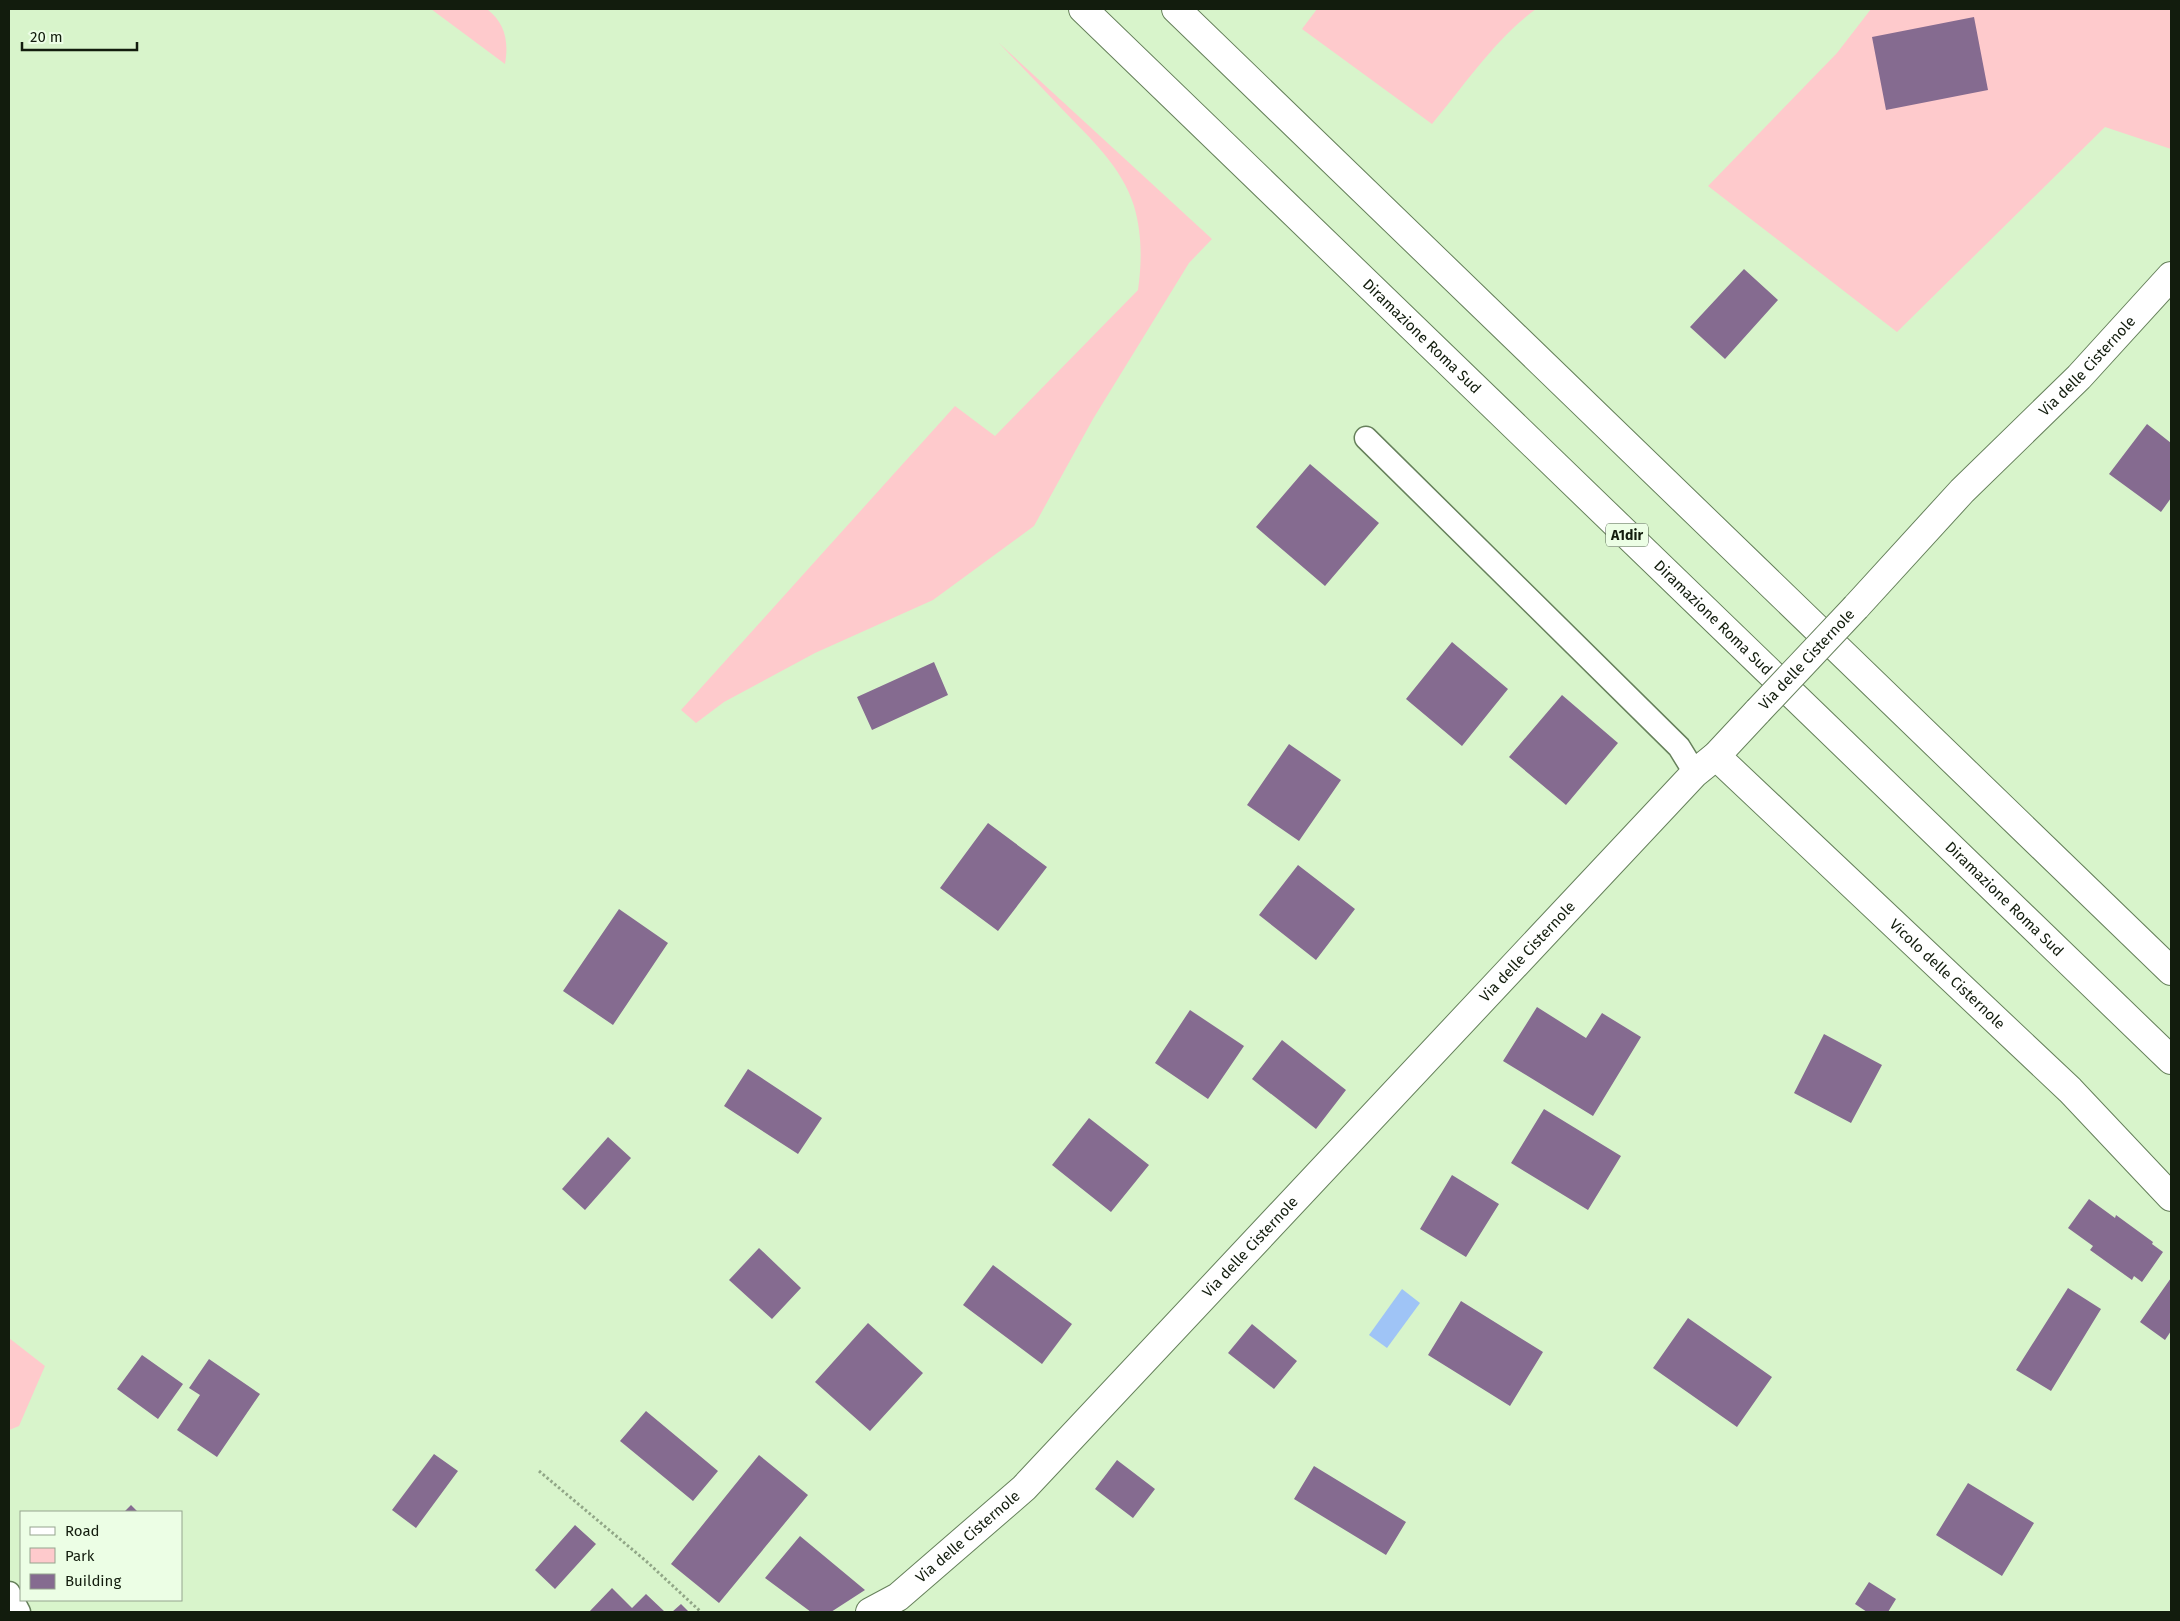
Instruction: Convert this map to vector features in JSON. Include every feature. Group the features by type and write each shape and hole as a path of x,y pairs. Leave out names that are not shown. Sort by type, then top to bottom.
{"main road":[{"name":"Diramazione Roma Sud","path":"1083,9 2171,1060"},
{"path":"1176,9 2171,971"},
{"name":"Via delle Cisternole","path":"870,1612 898,1597 1024,1488 1695,773 1716,756 1962,491 2079,376 2171,276"},
{"name":"Vicolo delle Cisternole","path":"1716,756 2070,1090 2171,1197"}],"lane":[{"path":"1366,438 1679,748 1695,773"},
{"path":"9,1593 19,1612"}],"path":[{"path":"539,1471 646,1561 701,1612"}],"green space":[{"path":"431,9 487,9 502,26 506,40 505,64"},
{"path":"1317,9 1536,9 1507,34 1432,124 1302,29"},
{"path":"1871,9 2171,9 2171,149 2105,127 1897,332 1708,186 1837,53"},
{"path":"999,43 1212,239 1189,263 1093,419 1034,526 933,600 815,653 724,702 696,723 681,710 955,406 995,436 1138,290 1141,258 1139,227 1134,206 1122,178 1094,142"},
{"path":"9,1338 45,1366 19,1426 9,1430"}],"water":[{"path":"1402,1289 1420,1303 1387,1348 1369,1335"}],"building":[{"path":"1974,17 1988,90 1886,110 1872,37"},
{"path":"1744,269 1778,300 1725,359 1690,327"},
{"path":"2147,424 2171,443 2171,498 2161,512 2109,474"},
{"path":"1310,464 1379,523 1325,586 1256,527"},
{"path":"1452,642 1508,689 1462,746 1406,699"},
{"path":"934,662 948,695 872,730 857,697"},
{"path":"1562,695 1618,743 1566,805 1509,757"},
{"path":"1289,744 1341,780 1299,841 1247,805"},
{"path":"988,823 1047,867 998,931 940,888"},
{"path":"1298,865 1355,909 1316,960 1259,915"},
{"path":"619,909 668,943 613,1025 563,991"},
{"path":"1537,1007 1586,1038 1602,1013 1641,1037 1593,1116 1503,1061"},
{"path":"1190,1010 1244,1046 1208,1099 1155,1063"},
{"path":"1824,1034 1882,1065 1851,1123 1794,1093"},
{"path":"1282,1040 1346,1090 1316,1129 1252,1079"},
{"path":"748,1069 822,1118 798,1154 724,1106"},
{"path":"1544,1109 1621,1156 1588,1210 1511,1163"},
{"path":"1089,1118 1149,1165 1111,1212 1052,1165"},
{"path":"608,1137 631,1158 585,1210 562,1189"},
{"path":"1452,1175 1499,1204 1466,1257 1420,1229"},
{"path":"2089,1199 2115,1218 2116,1215 2153,1242 2152,1244 2163,1252 2142,1282 2134,1276 2132,1280 2090,1250 2093,1246 2068,1228"},
{"path":"759,1248 801,1288 772,1319 729,1280"},
{"path":"993,1265 1072,1324 1042,1364 963,1305"},
{"path":"2171,1278 2171,1331 2165,1340 2140,1322"},
{"path":"2068,1288 2101,1309 2051,1391 2016,1370"},
{"path":"1461,1301 1543,1352 1510,1406 1428,1355"},
{"path":"1688,1318 1772,1377 1737,1427 1653,1368"},
{"path":"868,1323 923,1373 870,1431 815,1382"},
{"path":"1252,1324 1297,1361 1274,1389 1228,1353"},
{"path":"142,1355 183,1384 158,1419 117,1389"},
{"path":"209,1359 260,1394 217,1457 177,1430 200,1395 189,1388"},
{"path":"646,1411 718,1471 693,1501 620,1441"},
{"path":"434,1454 458,1471 416,1528 392,1510"},
{"path":"759,1455 808,1495 719,1603 671,1564"},
{"path":"1117,1460 1155,1489 1133,1518 1095,1489"},
{"path":"1314,1466 1406,1522 1386,1555 1294,1499"},
{"path":"1968,1483 2034,1523 2002,1576 1936,1535"},
{"path":"131,1505 137,1511 125,1511"},
{"path":"575,1525 596,1544 555,1589 535,1570"},
{"path":"800,1536 865,1590 831,1612 811,1612 765,1578"},
{"path":"1869,1582 1896,1599 1888,1612 1867,1612 1855,1604"},
{"path":"612,1588 632,1608 646,1594 665,1612 589,1612"},
{"path":"681,1604 689,1612 672,1612"}]}
